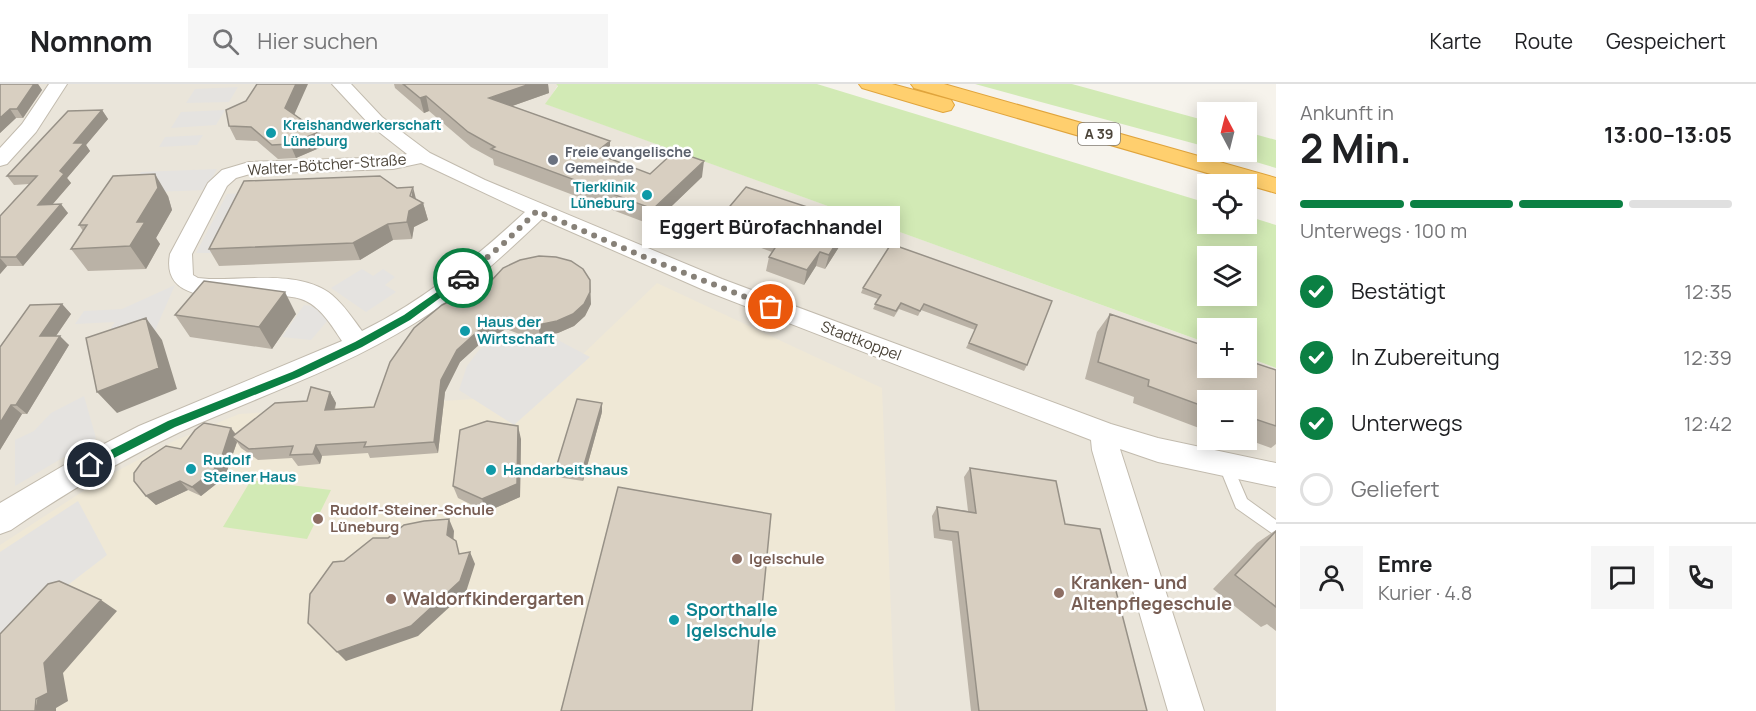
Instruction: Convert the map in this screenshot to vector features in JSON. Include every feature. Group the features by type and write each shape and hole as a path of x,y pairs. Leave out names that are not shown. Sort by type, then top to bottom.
{"highway":[{"name":"A 39","path":"869,84 1197,178"},
{"name":"A 39","path":"921,84 1276,186"},
{"path":"1257,196 1276,202"}],"street":[{"path":"0,160 29,128 58,84"},
{"name":"Stadtkoppel","path":"341,84 376,121 423,157 537,211 714,285 1105,433 1158,450 1276,475"},
{"name":"Walter-Bötcher-Straße","path":"358,345 332,310 309,293 274,286 202,287 189,284 181,275 179,264 181,254 218,183 229,174 249,168 393,162 423,157"},
{"path":"0,520 74,473 142,438 295,374 358,345 407,318 447,291 504,243 537,211"},
{"path":"1105,433 1106,450 1186,711"}],"lane":[{"path":"1226,466 1241,503 1276,529"}],"shaded area":[{"path":"0,84 556,84 558,85 546,104 1197,339 1197,378 1257,378 1257,361 1276,368 1276,711 0,711"},
{"path":"238,87 229,102 186,103 195,89"},
{"path":"225,110 216,125 171,128 181,112"},
{"path":"203,135 197,145 159,147 165,137"},
{"path":"217,169 206,190 127,193 141,172"},
{"path":"245,193 216,253 196,253 227,194"},
{"path":"362,269 373,276 383,269 395,277 385,285 396,292 366,312 331,288"},
{"name":"Rudolf-Steiner-Schule Lüneburg","path":"657,283 882,388 895,711 0,711 0,545 102,479 174,441 239,414 474,399 512,422"},
{"path":"175,285 153,335 93,356 115,322 75,324 84,311 122,309"},
{"path":"304,305 318,307 328,320 311,340 282,337"},
{"path":"507,334 539,340 556,339 590,357 514,425 459,390 467,366 479,350"},
{"path":"84,396 96,438 15,486 15,440 34,431 51,413"},
{"path":"78,501 107,555 0,637 0,552"}],"green space":[{"path":"556,84 817,84 1197,200 1197,234 1257,234 1257,219 1276,225 1276,368 1257,361 1257,318 1197,318 1197,339 545,104 558,86"},
{"path":"975,84 1072,84 1197,118 1197,144"},
{"path":"1257,135 1276,140 1276,168 1256,162"},
{"path":"251,480 331,490 307,539 223,527"}],"building":[{"path":"0,84 34,84 17,109 10,109 0,118"},
{"name":"Kreishandwerkerschaft Lüneburg","path":"257,84 296,84 285,108 319,132 290,144 272,145 251,127 229,126 226,110 246,101"},
{"path":"403,84 530,84 489,98 610,141 595,153 650,174 675,151 704,161 653,209 491,149 495,147 468,132 426,96 420,98"},
{"path":"102,110 74,143 84,143 60,171 64,174 38,205 61,204 16,257 0,257 0,216 37,176 7,176 68,111"},
{"path":"155,174 158,188 137,222 145,222 130,246 71,249 87,225 79,225 113,176"},
{"path":"380,176 397,188 413,187 410,196 423,203 409,211 407,222 388,224 353,243 209,249 244,181"},
{"path":"746,187 850,221 829,255 820,252 807,270 769,257 781,239 720,218"},
{"path":"891,244 1052,301 1027,365 969,343 977,325 924,304 920,311 901,303 896,311 875,304 881,295 863,288"},
{"path":"539,256 571,261 583,269 590,280 590,292 584,304 573,314 557,321 538,325 520,323 504,317 478,331 457,350 441,380 434,442 364,447 366,442 316,445 313,454 290,455 293,446 249,449 232,437 275,403 307,401 311,387 330,392 325,410 374,407 390,362 414,328 442,305 492,280 503,268 520,260"},
{"path":"204,281 285,292 259,327 175,315"},
{"path":"62,304 40,336 60,336 16,405 11,405 0,423 0,347 30,305"},
{"path":"1110,314 1197,343 1197,378 1257,378 1257,364 1276,370 1276,426 1257,420 1257,390 1197,390 1197,404 1148,386 1149,380 1098,362"},
{"path":"146,318 159,368 97,392 86,338"},
{"path":"577,399 602,403 582,472 556,468"},
{"name":"Handarbeitshaus","path":"487,421 518,426 517,484 482,499 453,486 460,430"},
{"name":"Rudolf Steiner Haus","path":"204,423 231,428 220,462 212,472 192,487 180,481 146,496 134,481 134,473 142,462 166,446 181,449 195,430"},
{"path":"970,468 1056,481 1065,524 1100,529 1147,711 979,711 958,532 940,530 937,507 976,513"},
{"name":"Sporthalle Igelschule","path":"618,487 771,514 752,711 561,711"},
{"name":"Waldorfkindergarten","path":"449,519 447,535 456,541 459,554 470,552 460,581 411,626 337,652 308,623 310,594 333,562 344,561 373,538 388,538 404,525"},
{"path":"1276,531 1276,607 1235,575"},
{"path":"59,581 101,600 44,663 48,693 36,699 35,711 0,711 0,634 48,584"}],"way so far":[{"path":"463,278 537,211 654,261 771,307"}],"place":[{"name":"Kreishandwerkerschaft Lüneburg","path":"271,133"},
{"name":"Freie evangelische Gemeinde","path":"553,160"},
{"name":"Tierklinik Lüneburg","path":"647,195"},
{"name":"Eggert Bürofachhandel","path":"771,307"},
{"name":"Haus der Wirtschaft","path":"465,331"},
{"name":"Rudolf Steiner Haus","path":"191,469"},
{"name":"Handarbeitshaus","path":"491,470"},
{"name":"Rudolf-Steiner-Schule Lüneburg","path":"318,519"},
{"name":"Igelschule","path":"737,559"},
{"name":"Kranken- und Altenpflegeschule","path":"1059,593"},
{"name":"Waldorfkindergarten","path":"391,599"},
{"name":"Sporthalle Igelschule","path":"674,620"}],"route":[{"path":"90,465 171,424 295,374 358,345 407,318 463,278"}]}
